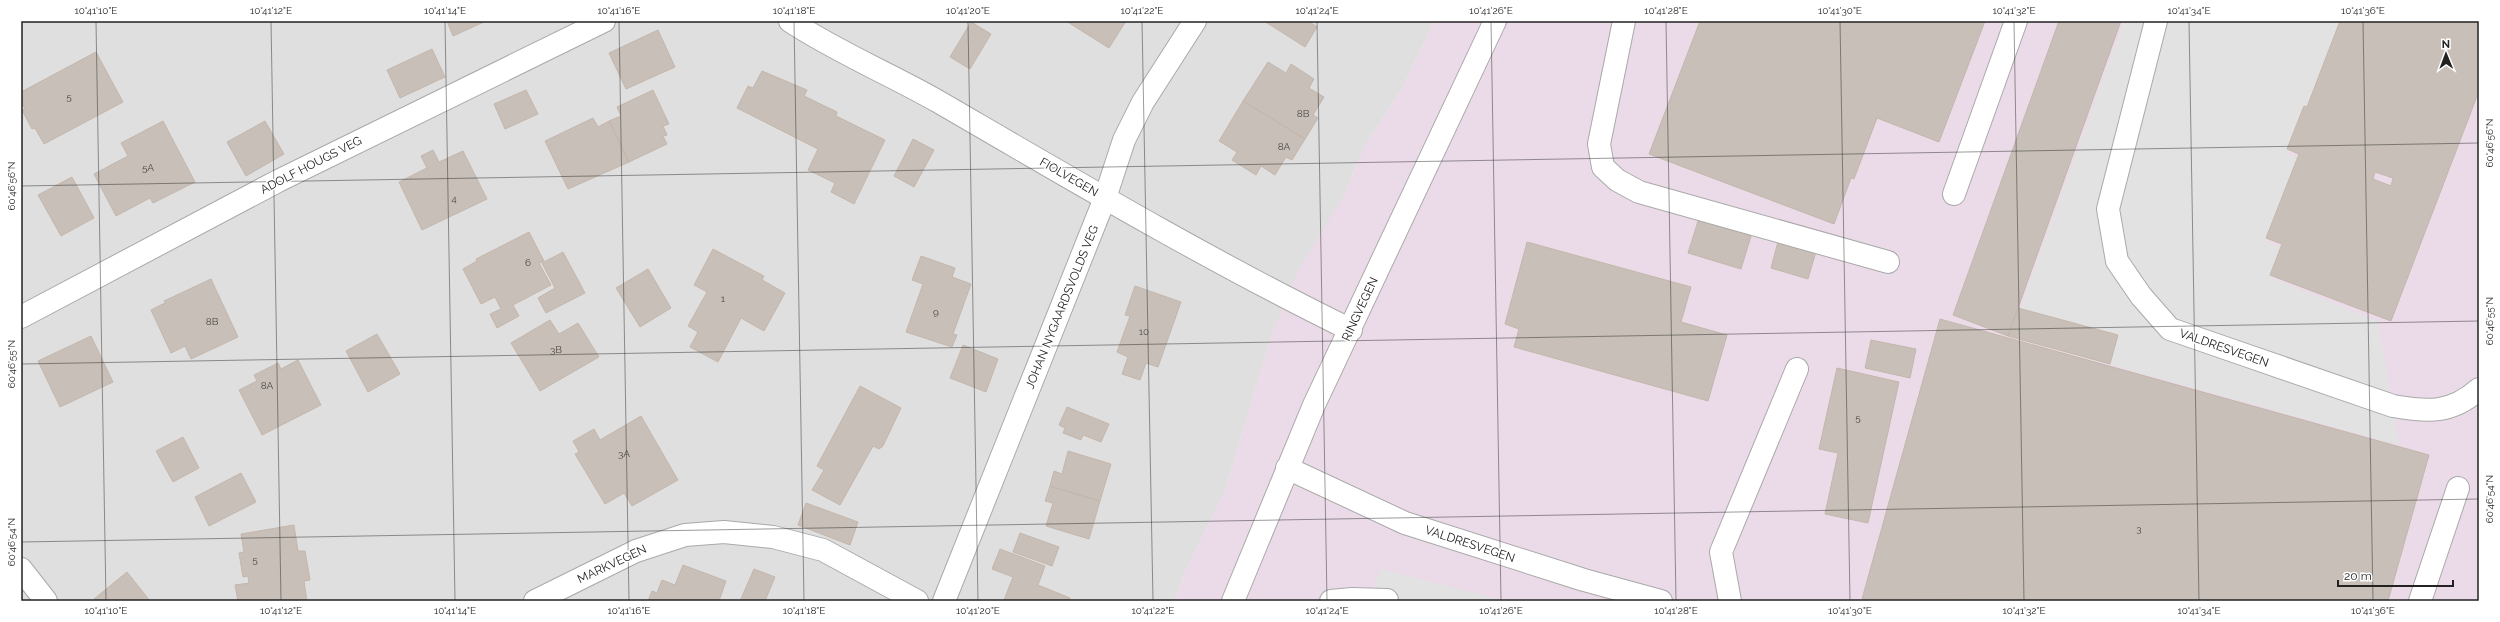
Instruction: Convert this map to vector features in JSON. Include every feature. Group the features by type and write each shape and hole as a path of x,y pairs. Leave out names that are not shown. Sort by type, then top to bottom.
{"street":[{"name":"ADOLF HOUGS VEG","path":"21,317 278,181 604,21"},
{"name":"FIOLVEGEN","path":"790,21 816,37 927,95 1239,274 1351,330"},
{"name":"JOHAN NYGAARDSVOLDS VEG","path":"944,601 1105,198 1124,140 1143,102 1195,21"},
{"name":"RINGVEGEN","path":"1234,601 1287,468 1495,21"},
{"path":"1624,21 1599,144 1603,167 1617,180 1639,192 1888,262"},
{"path":"1954,194 2016,21"},
{"name":"VALDRESVEGEN","path":"2156,21 2108,209 2117,261 2141,296 2170,329 2393,406 2428,412 2465,402 2479,389"},
{"path":"1730,601 1721,552 1798,369"},
{"name":"VALDRESVEGEN","path":"1287,468 1405,523 1584,580 1661,601"},
{"path":"2420,601 2458,488"},
{"name":"MARKVEGEN","path":"535,601 636,551 686,535 724,532 773,537 823,550 917,601"},
{"path":"21,570 46,601"},
{"path":"1331,601 1352,598 1387,600"}],"shaded area":[{"path":"21,21 1434,21 1403,87 1365,146 1344,195 1271,337 1225,491 1185,572 1174,601 21,601"},
{"path":"1434,21 2479,21 2479,601 1174,601 1185,572 1225,491 1271,337 1298,271 1344,195 1365,146 1403,87"},
{"path":"2124,21 2345,21 2288,154 2300,158 2267,242 2287,250 2274,279 2378,321 2399,445 2010,337"},
{"path":"1380,569 1504,601 1370,601"}],"building":[{"path":"447,21 486,21 453,36"},
{"path":"1066,21 1126,21 1109,48"},
{"path":"1264,21 1308,21 1317,27 1305,47"},
{"path":"1700,21 1985,21 1939,142 1877,118 1854,179 1851,178 1834,224 1649,154"},
{"path":"2059,21 2121,21 2008,336 1953,315"},
{"path":"2340,21 2479,21 2479,91 2391,321 2270,275 2282,244 2266,238 2299,154 2287,149 2304,106 2307,107","holes":["2375,172 2393,178 2391,186 2373,179"]},
{"path":"971,22 991,34 970,69 950,57"},
{"path":"658,30 675,67 626,89 609,53"},
{"path":"432,49 445,77 400,98 387,70"},
{"path":"96,52 123,102 44,144 35,128 32,129 22,110 25,109 21,101 21,92"},
{"path":"1268,62 1286,73 1291,64 1314,79 1309,88 1324,97 1313,115 1318,118 1305,139 1243,101"},
{"path":"762,71 807,90 804,96 837,112 836,116 885,140 854,204 831,192 835,183 808,170 818,149 737,108 748,86 753,88"},
{"path":"526,90 538,114 505,129 494,104"},
{"path":"653,90 669,124 663,126 667,135 663,136 667,144 629,162 609,121 621,116 617,107"},
{"path":"1243,101 1305,139 1292,160 1286,157 1275,175 1261,166 1256,175 1232,160 1237,152 1219,141"},
{"path":"593,118 598,127 609,121 629,162 568,189 545,141"},
{"path":"163,121 195,182 153,203 150,198 116,216 94,174 128,156 121,143"},
{"path":"265,121 284,154 246,176 227,142"},
{"path":"913,139 934,150 914,187 894,176"},
{"path":"433,150 439,162 463,151 487,199 422,230 399,182 427,168 421,156"},
{"path":"72,177 94,218 61,236 38,195"},
{"path":"1699,218 1752,233 1741,269 1688,253"},
{"path":"529,232 544,261 539,263 551,285 513,305 519,316 497,328 490,314 501,309 495,297 481,304 463,269 477,261 476,259"},
{"path":"1779,238 1817,248 1808,279 1771,268"},
{"path":"1527,242 1691,287 1681,322 1727,335 1708,401 1514,347 1519,329 1505,324"},
{"path":"713,249 764,276 762,280 785,293 764,331 741,318 718,362 690,347 698,332 688,326 707,292 694,285"},
{"path":"563,252 585,293 546,313 538,298 555,288 542,263"},
{"path":"921,256 955,268 952,277 971,284 953,334 957,335 952,347 906,332 923,284 912,280"},
{"path":"648,269 671,308 640,327 616,288"},
{"path":"211,279 238,337 191,359 185,346 171,353 151,310 165,303 164,301"},
{"path":"1135,286 1181,302 1158,367 1146,363 1140,380 1122,374 1128,357 1117,352 1130,316 1125,315"},
{"path":"2018,308 2118,335 2110,364 2008,336"},
{"path":"1940,319 2429,455 2388,601 1862,599"},
{"path":"550,320 559,334 578,323 599,357 540,391 511,343"},
{"path":"377,334 400,374 368,392 346,351"},
{"path":"91,336 113,382 60,407 38,361"},
{"path":"1871,340 1916,349 1910,378 1865,368"},
{"path":"963,345 998,359 986,392 950,378"},
{"path":"298,360 321,405 262,435 239,390 257,381 254,375 278,363 281,369"},
{"path":"1837,368 1899,382 1868,523 1825,514 1838,453 1819,449"},
{"path":"860,386 901,408 883,446 879,449 873,446 840,505 812,490 824,470 817,466"},
{"path":"1067,407 1109,424 1101,442 1083,435 1081,440 1063,433 1065,428 1059,425"},
{"path":"641,416 678,480 632,506 624,493 605,504 575,454 579,452 573,441 594,429 600,440"},
{"path":"183,437 199,468 173,482 156,451"},
{"path":"1068,451 1111,464 1100,501 1050,486 1054,471 1062,474"},
{"path":"241,473 256,502 209,526 195,497"},
{"path":"1050,486 1100,501 1089,539 1046,526 1053,503 1045,501"},
{"path":"806,503 858,522 850,545 798,525"},
{"path":"294,525 298,551 305,551 310,580 304,581 307,601 238,601 235,585 249,583 248,576 243,577 239,553 244,552 241,534"},
{"path":"1020,533 1059,547 1052,566 1013,552"},
{"path":"1000,549 1045,566 1038,585 1070,598 1069,601 1004,600 1013,577 992,569"},
{"path":"683,565 726,581 719,601 648,601 652,591 657,593 662,580 675,585"},
{"path":"754,569 775,577 765,601 740,601"},
{"path":"127,572 150,601 96,601 94,599"}]}
